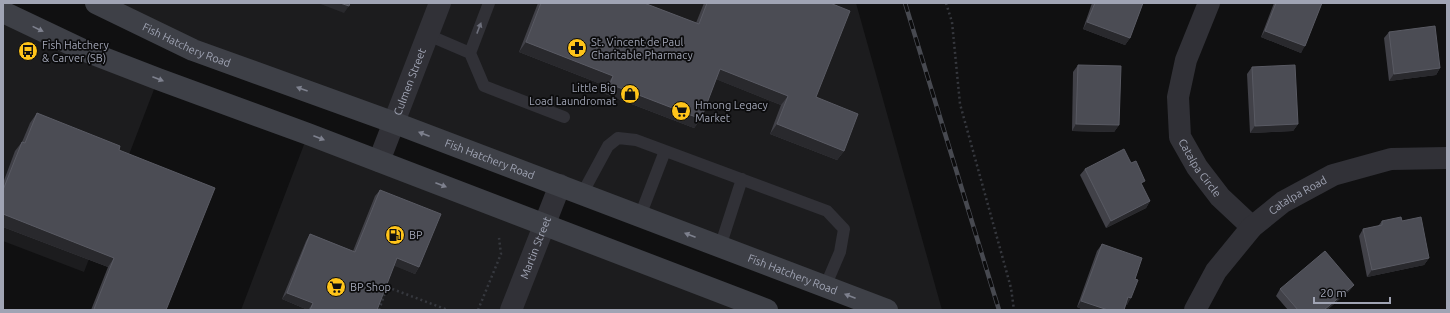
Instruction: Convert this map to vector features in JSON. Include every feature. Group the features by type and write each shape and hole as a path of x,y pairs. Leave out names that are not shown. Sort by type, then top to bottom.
{"main road":[{"name":"Fish Hatchery Road","path":"96,3 193,50 394,123 887,310"},
{"path":"3,12 84,50 121,65 379,161 767,310"}],"street":[{"name":"Culmen Street","path":"379,161 440,3"},
{"name":"Catalpa Circle","path":"1209,3 1186,60 1178,97 1180,138 1197,167 1220,197 1252,227"},
{"name":"Catalpa Road","path":"1195,310 1216,271 1252,227 1283,202 1333,175 1391,159 1447,158"},
{"name":"Martin Street","path":"511,310 560,186"}],"lane":[{"path":"489,3 470,52 484,86 564,117"},
{"path":"428,35 470,52"},
{"path":"582,194 608,146 618,138 636,140 827,211 844,229 840,252 825,287"},
{"path":"640,216 665,151"},
{"path":"720,246 742,179"}],"path":[{"path":"946,3 952,22 960,104 1011,288 1014,310"},
{"path":"478,310 501,254 499,238"},
{"path":"379,310 387,287 448,310"}],"shaded area":[{"path":"96,3 856,3 942,310 887,310"},
{"path":"3,12 158,79 84,272 3,241"},
{"path":"308,134 767,310 241,310"}],"building":[{"path":"340,3 350,3 349,6"},
{"path":"541,3 644,3 699,24 707,3 830,3 850,11 816,97 858,114 844,151 777,124 788,96 720,69 701,119 610,84 613,76 526,42"},
{"path":"1095,3 1143,3 1130,38 1087,22"},
{"path":"1276,3 1322,3 1305,46 1265,31"},
{"path":"1435,26 1440,68 1394,74 1389,32"},
{"path":"1078,65 1121,66 1119,125 1076,124"},
{"path":"1295,65 1298,124 1255,126 1252,67"},
{"path":"37,113 120,146 119,150 215,188 166,310 94,309 114,258 3,214 3,190 22,142 25,143"},
{"path":"1124,149 1131,163 1136,161 1145,181 1141,183 1150,201 1111,221 1085,169"},
{"path":"380,190 441,214 419,267 397,258 377,310 310,310 313,303 287,293 310,234 355,252"},
{"path":"1401,217 1402,221 1421,217 1429,258 1372,270 1363,229 1382,225 1382,221"},
{"path":"1102,244 1142,258 1135,279 1138,280 1131,298 1128,297 1124,310 1108,310 1081,301"},
{"path":"1325,251 1354,285 1324,310 1298,310 1280,289"}],"railway":[{"path":"905,3 999,310"}],"place":[{"name":"St. Vincent de Paul Charitable Pharmacy","path":"577,48"},
{"name":"Fish Hatchery & Carver (SB)","path":"28,51"},
{"name":"Little Big Load Laundromat","path":"630,94"},
{"name":"Hmong Legacy Market","path":"681,111"},
{"name":"BP","path":"395,235"},
{"name":"BP Shop","path":"336,287"}]}
